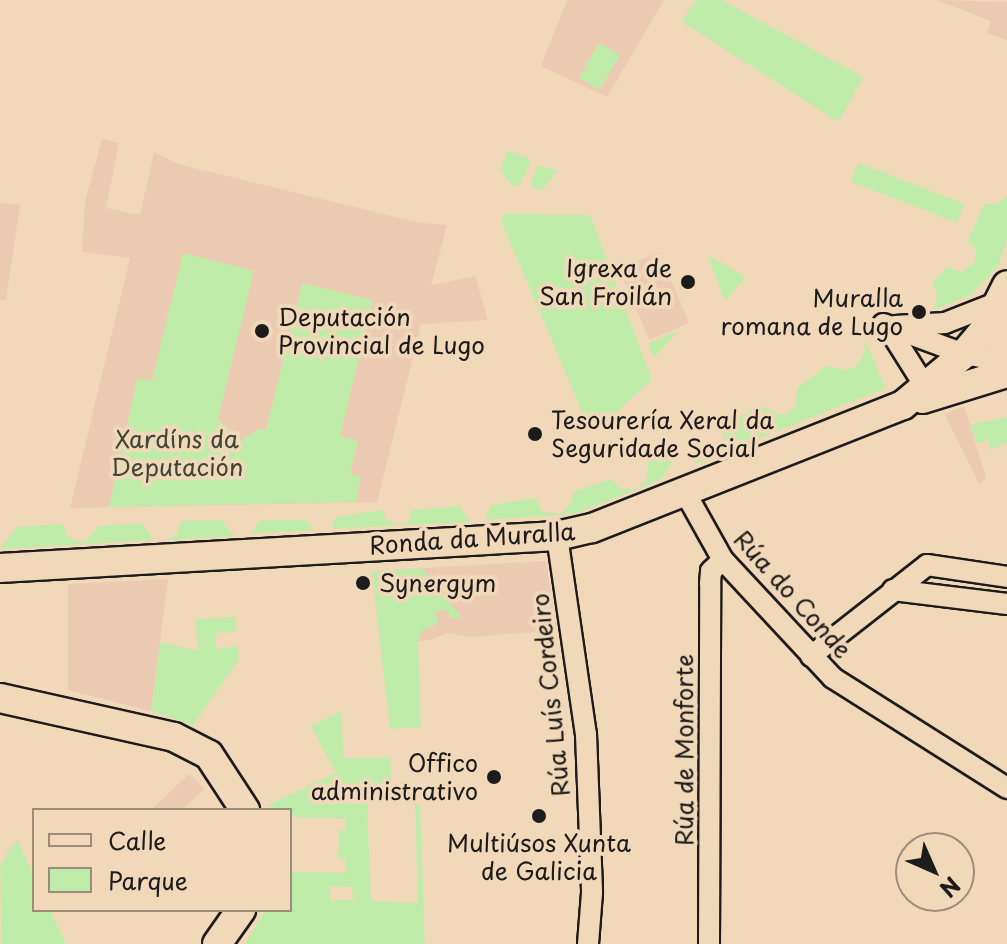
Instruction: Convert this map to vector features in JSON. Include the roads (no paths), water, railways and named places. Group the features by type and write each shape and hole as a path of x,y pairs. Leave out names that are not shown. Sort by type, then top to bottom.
{"street":[{"path":"885,325 945,323 1004,293"},
{"path":"1004,293 997,338 1007,350"},
{"name":"Ronda da Muralla","path":"0,568 557,536 685,492 903,405 964,354 1004,293"},
{"path":"885,325 964,354 1007,362"},
{"path":"885,325 926,388"},
{"path":"903,405 1007,373"},
{"name":"Rúa do Conde","path":"685,492 723,560 833,678 1007,788"},
{"name":"Rúa Luís Cordeiro","path":"557,536 586,734 592,893 588,944"},
{"name":"Rúa de Monforte","path":"709,944 710,583 711,571 723,560"},
{"path":"811,656 927,565 1007,577"},
{"path":"893,590 1007,604"},
{"path":"0,698 174,737 209,755 244,808"},
{"path":"217,944 240,912"}],"place":[{"name":"Igrexa de San Froilán","path":"688,282"},
{"name":"Muralla romana de Lugo","path":"919,312"},
{"name":"Deputación Provincial de Lugo","path":"262,331"},
{"name":"Tesourería Xeral da Seguridade Social","path":"535,434"},
{"name":"Synergym","path":"363,583"},
{"name":"Offico administrativo","path":"494,777"},
{"name":"Multiúsos Xunta de Galicia","path":"539,816"}],"park label":[{"name":"Xardíns da Deputación","path":"177,453"}]}
